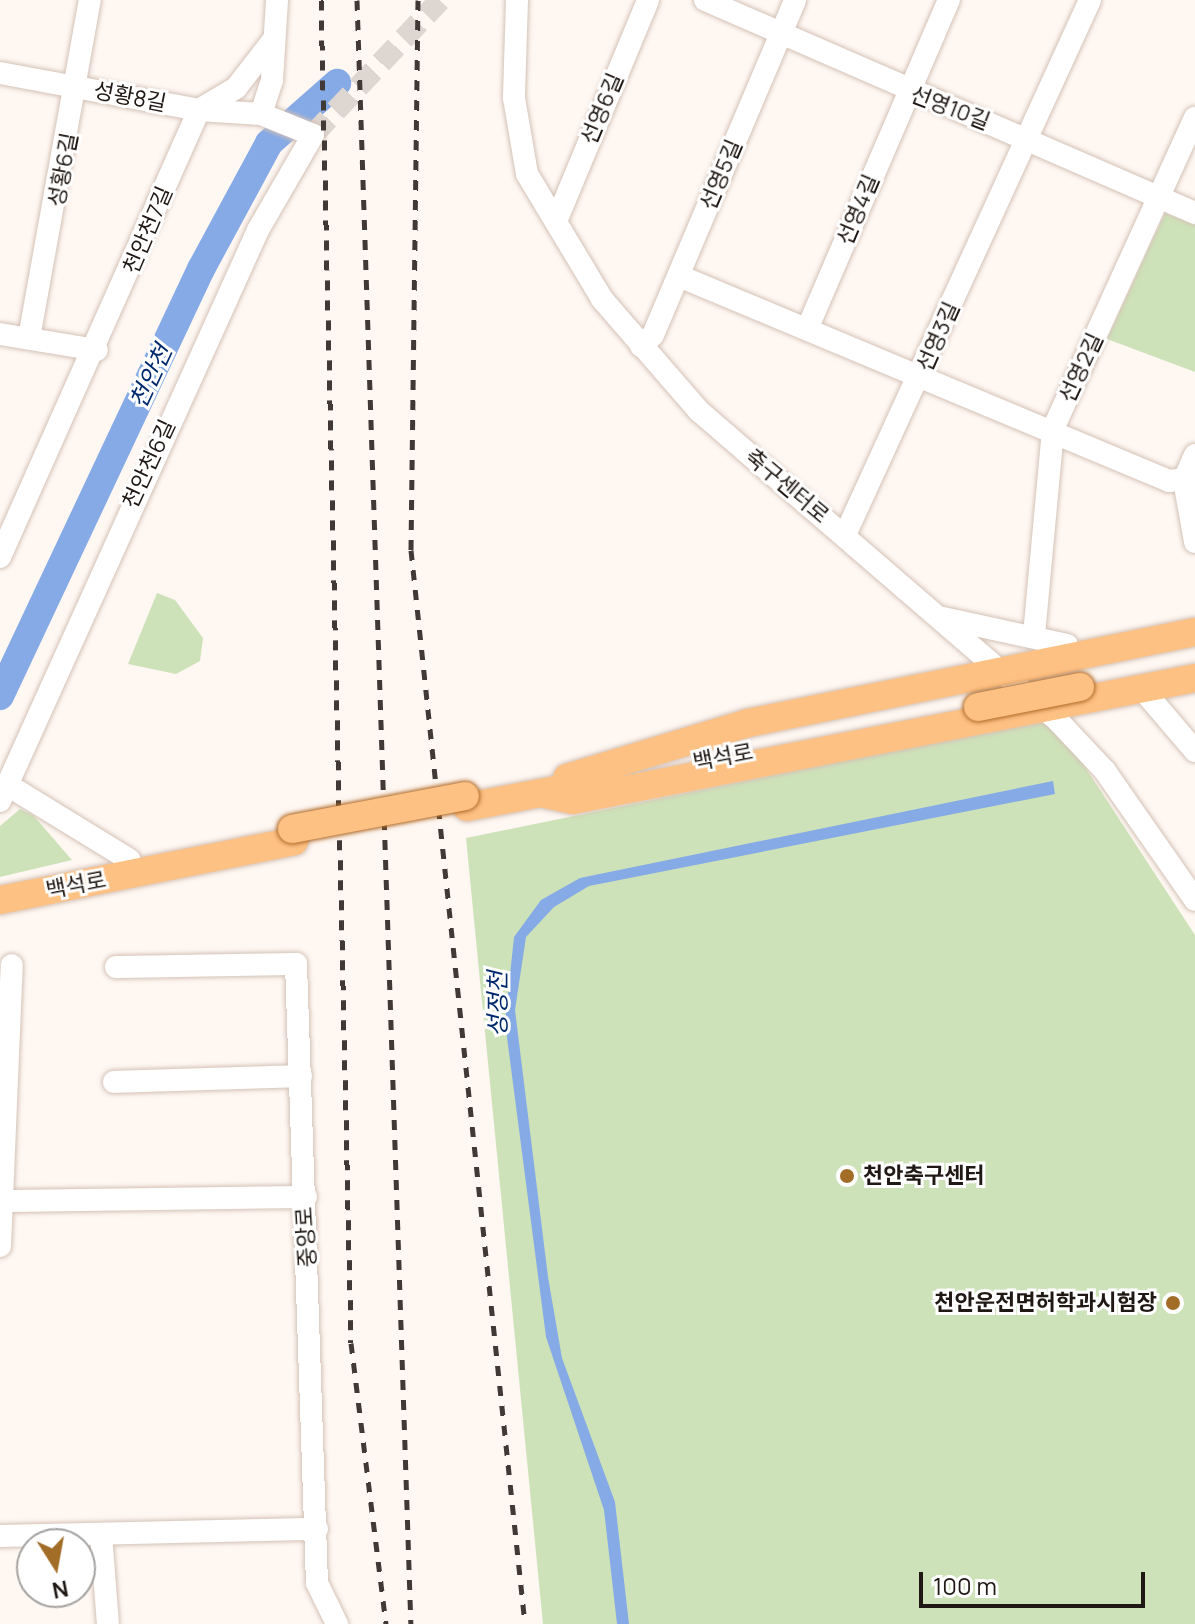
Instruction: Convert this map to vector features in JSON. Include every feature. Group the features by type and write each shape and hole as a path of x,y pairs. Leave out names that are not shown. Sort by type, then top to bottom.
{"main road":[{"path":"567,778 691,737 1195,632"},
{"path":"1075,681 1195,649"},
{"path":"974,701 1075,681 1195,664"},
{"path":"540,793 573,800 1046,711 1195,678"},
{"name":"백석로","path":"466,801 567,778 974,701"},
{"name":"백석로","path":"466,801 540,793 974,701"},
{"path":"293,835 466,801"},
{"name":"백석로","path":"0,885 96,857 130,860 293,835"},
{"name":"백석로","path":"0,900 293,835"}],"street":[{"name":"성황6길","path":"29,338 79,87 90,0"},
{"path":"263,114 278,33 277,0"},
{"name":"축구센터로","path":"517,0 517,135 527,174 557,219 602,299 699,411 1004,670 1046,711 1105,771 1195,900"},
{"name":"선영6길","path":"557,219 648,0"},
{"name":"선영10길","path":"705,0 909,93 1027,138 1195,213"},
{"name":"선영5길","path":"641,346 679,276 795,0"},
{"name":"선영4길","path":"808,327 949,0"},
{"name":"선영3길","path":"845,535 921,377 1090,0"},
{"path":"199,110 236,88 278,33"},
{"name":"성황8길","path":"0,73 199,110 263,114 310,134"},
{"name":"천안천7길","path":"0,557 6,522 97,350 199,110"},
{"name":"선영2길","path":"1034,635 1053,429 1195,118"},
{"name":"천안천6길","path":"3,792 258,230 310,134"},
{"path":"679,276 1053,429 1169,481 1190,479"},
{"path":"0,334 97,350"},
{"path":"1195,455 1190,479 1195,542"},
{"path":"942,618 1034,635 1067,645"},
{"path":"1143,690 1195,751"},
{"path":"3,792 96,857"},
{"path":"116,967 296,964 306,1197"},
{"path":"0,973 12,965 2,1246"},
{"path":"114,1082 301,1076"},
{"name":"중앙로","path":"4,1201 306,1197 317,1583 337,1624"},
{"path":"0,1536 317,1529"},
{"path":"101,1534 108,1624"}],"green space":[{"path":"1165,213 1195,225 1195,372 1107,339"},
{"path":"157,593 175,600 203,638 200,661 176,674 128,664"},
{"name":"천안축구센터","path":"1053,718 1195,935 1195,1624 543,1624 466,838"},
{"path":"20,809 33,815 72,860 0,877 0,826"}],"water":[{"path":"1053,781 1055,794 589,886 554,907 526,937 515,1010 548,1277 562,1358 615,1502 629,1624 617,1624 604,1510 546,1337 505,1022 514,937 541,900 580,878"}],"waterway":[{"name":"천안천","path":"0,696 201,269 269,143 337,83"}],"tunnel":[{"path":"313,135 440,0"}],"railway":[{"path":"321,0 351,1343 386,1624"},
{"path":"357,0 411,1624"},
{"path":"418,0 411,550 525,1624"}],"place":[{"name":"천안축구센터","path":"847,1176"},
{"name":"천안운전면허학과시험장","path":"1173,1303"}],"water label":[{"name":"성정천","path":"497,1004"}]}
